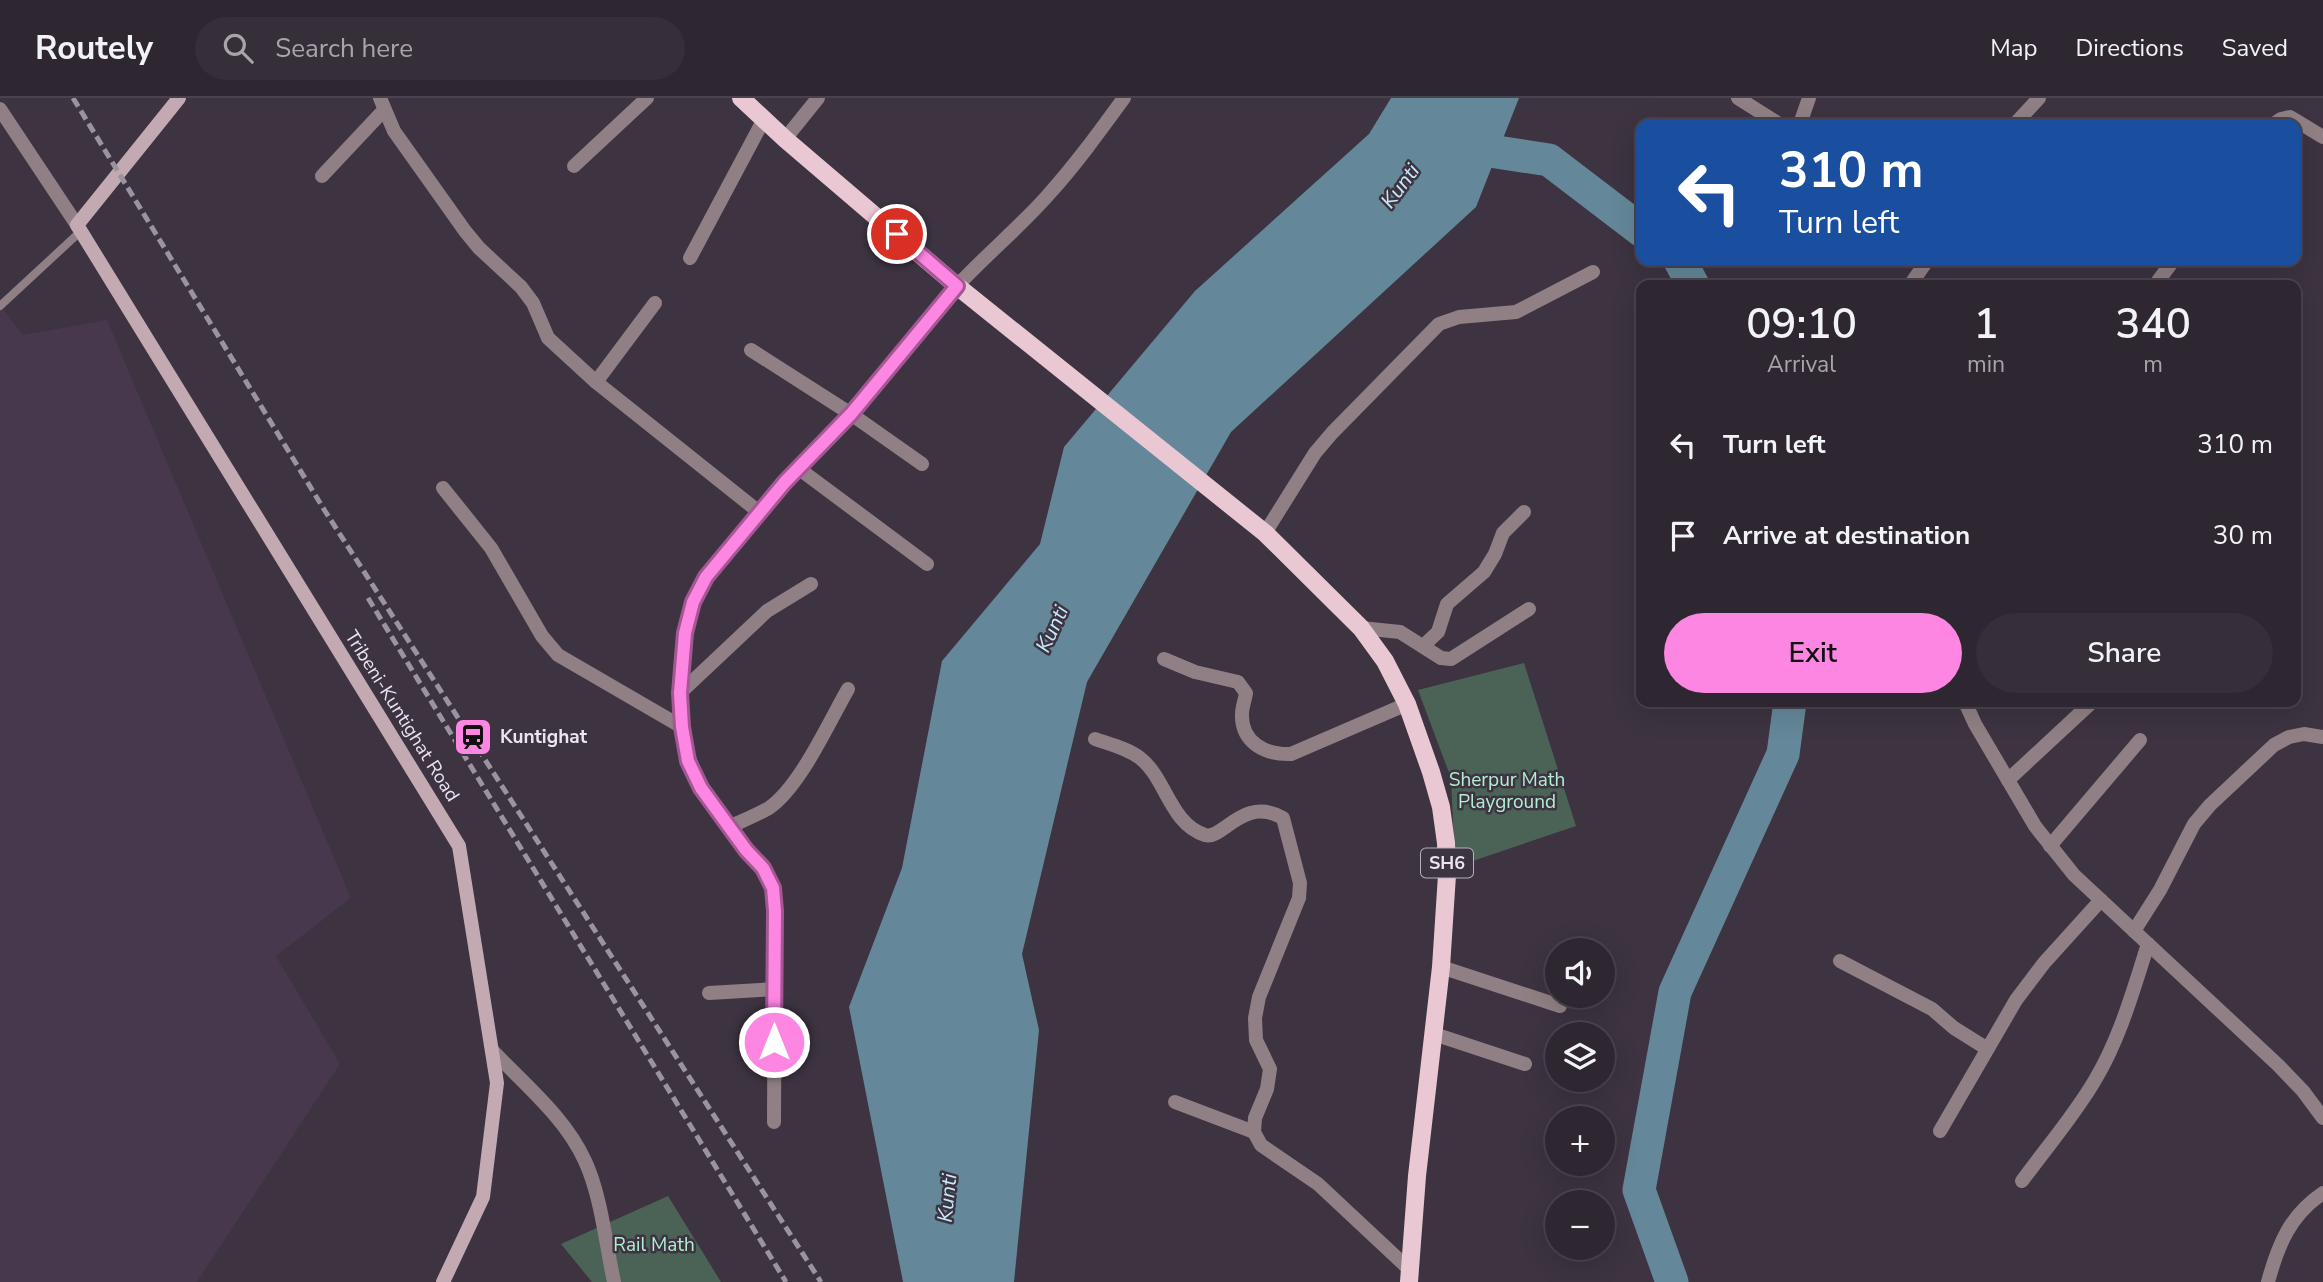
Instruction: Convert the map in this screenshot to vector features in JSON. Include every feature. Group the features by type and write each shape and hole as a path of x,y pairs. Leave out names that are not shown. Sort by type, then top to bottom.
{"main road":[{"path":"79,228 179,98"},
{"name":"SH6","path":"741,98 957,286 1265,533 1361,628 1385,661 1407,704 1431,772 1441,807 1446,843 1447,875 1441,967 1417,1176 1409,1276"},
{"name":"Tribeni-Kuntighat Road","path":"79,228 459,846 497,1083 483,1197 443,1282"}],"street":[{"path":"573,166 648,98"},
{"path":"785,139 818,98"},
{"path":"774,1122 773,888 763,868 701,788 688,761 680,693 685,633 693,602 706,577 759,512 851,414 957,286 1047,196 1124,98"},
{"path":"1738,98 1771,119"},
{"path":"1802,119 1809,98"},
{"path":"2020,119 2039,98"},
{"path":"322,176 382,104 394,131 465,231 479,248 521,287 533,303 548,338 596,382 759,512"},
{"path":"0,109 79,228"},
{"path":"690,258 764,119"},
{"path":"2301,123 2323,136"},
{"path":"1265,533 1315,453 1439,324 1459,317 1516,312 1593,272"},
{"path":"596,382 655,303"},
{"path":"751,350 851,414 922,464"},
{"path":"798,468 927,564"},
{"path":"443,488 497,557 542,636 558,655 682,727"},
{"path":"1423,646 1438,632 1447,604 1484,572 1503,533 1524,512"},
{"path":"680,693 767,611 811,584"},
{"path":"1361,628 1400,632 1441,659 1451,659 1529,609"},
{"path":"1164,659 1195,672 1238,682 1247,692 1242,715 1250,742 1278,755 1291,754 1407,704"},
{"path":"729,827 770,807 784,793 796,779 848,689"},
{"path":"1967,707 2035,826 2074,875 2278,1065 2303,1091 2323,1118"},
{"path":"2008,780 2087,707"},
{"path":"2134,931 2160,890 2194,824 2210,805 2274,745 2288,737 2304,734 2323,737"},
{"path":"1095,738 1140,758 1181,818 1205,835 1216,835 1245,813 1271,813 1283,818 1300,883 1299,898 1259,997 1255,1018 1256,1040 1270,1069 1267,1089 1255,1118 1254,1132 1261,1145 1318,1184 1409,1276"},
{"path":"2050,846 2140,740"},
{"path":"1940,1131 2016,1000 2037,972 2101,900"},
{"path":"2021,1181 2094,1083 2108,1058 2119,1033 2148,944"},
{"path":"1840,961 1931,1009 1960,1033 1986,1048"},
{"path":"1441,967 1545,1001"},
{"path":"709,993 775,989"},
{"path":"1434,1034 1525,1064"},
{"path":"492,1050 565,1126 586,1162 614,1282"},
{"path":"1175,1102 1254,1132"},
{"path":"2267,1282 2285,1233 2298,1215 2323,1194"}],"lane":[{"path":"0,306 79,228"}],"shaded area":[{"path":"0,305 23,335 107,320 351,898 276,956 340,1064 197,1282 0,1282"}],"green space":[{"name":"Sherpur Math Playground","path":"1524,663 1576,826 1455,867 1451,778 1418,690"},
{"name":"Rail Math","path":"668,1196 721,1282 592,1282 561,1244"}],"water":[{"name":"Kunti","path":"1391,98 1519,98 1476,207 1231,432 1087,682 1022,954 1039,1030 1014,1282 903,1282 849,1007 902,868 942,661 1040,544 1064,447 1195,291 1369,134"}],"waterway":[{"path":"1454,153 1464,147 1549,160 1636,226"},
{"path":"1683,266 1690,280"},
{"path":"1672,1282 1639,1190 1675,992 1783,754 1789,707"}],"railway":[{"path":"73,98 325,511 821,1282"},
{"path":"368,598 786,1282"}],"place":[{"name":"Kuntighat","path":"473,737"}],"route":[{"path":"774,1042 773,888 763,868 746,850 701,788 688,761 680,693 685,633 693,602 706,577 785,482 851,414 957,286 897,234"}]}
